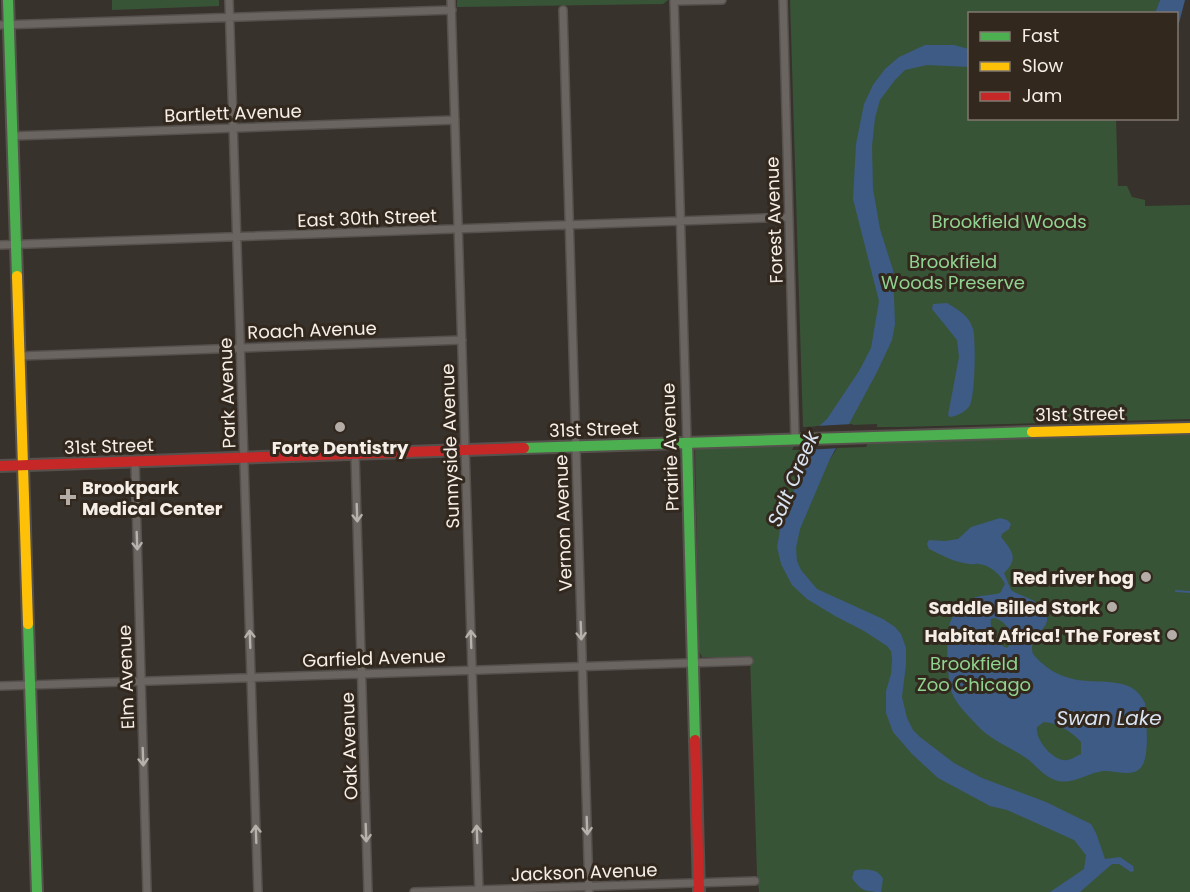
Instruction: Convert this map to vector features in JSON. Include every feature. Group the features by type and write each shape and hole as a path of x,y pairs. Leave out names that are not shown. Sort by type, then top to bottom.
{"street":[{"path":"8,0 5,25 13,136 37,892"},
{"name":"Park Avenue","path":"230,0 258,892"},
{"name":"Sunnyside Avenue","path":"451,0 478,891"},
{"path":"674,2 722,0"},
{"name":"Forest Avenue","path":"783,0 795,438"},
{"name":"Prairie Avenue","path":"674,2 699,887"},
{"path":"5,25 452,10"},
{"name":"Vernon Avenue","path":"563,10 589,889"},
{"name":"Bartlett Avenue","path":"13,136 455,120"},
{"name":"East 30th Street","path":"0,245 789,218"},
{"name":"Roach Avenue","path":"20,356 462,340"},
{"name":"31st Street","path":"0,466 795,438 1190,428"},
{"name":"Oak Avenue","path":"355,454 368,892"},
{"name":"Elm Avenue","path":"135,462 147,892"},
{"name":"Garfield Avenue","path":"0,686 749,661"},
{"name":"Jackson Avenue","path":"414,892 699,887 755,881"}],"green space":[{"path":"112,0 219,0 219,6 112,10"},
{"path":"457,0 668,0 663,4 457,7"},
{"name":"Brookfield Woods Preserve","path":"790,0 1160,0 1155,12 968,12 968,120 1116,120 1118,186 1127,186 1132,197 1145,200 1145,206 1190,205 1190,419 900,427 877,427 877,424 803,427"},
{"name":"Brookfield Zoo Chicago","path":"1190,433 1190,892 759,892 750,657 702,657 699,651 695,449 794,446 792,450 809,450 829,461 837,448 866,447 868,443"}],"water":[{"path":"1160,0 1185,0 1178,27 1178,12 1155,12"},
{"name":"Salt Creek","path":"925,45 954,45 968,49 968,67 927,65 905,70 880,100 875,118 872,146 873,189 880,229 893,270 895,324 892,340 829,461 800,529 796,548 797,561 801,570 817,589 883,619 901,634 906,648 902,697 907,718 913,730 920,737 954,763 982,778 1046,802 1091,824 1105,859 1120,857 1133,866 1134,871 1131,872 1119,864 1112,864 1080,892 1050,892 1084,869 1086,855 1074,840 1007,810 990,806 938,778 912,754 893,732 886,713 886,691 891,674 891,651 864,631 807,599 792,585 781,564 777,547 782,518 807,461 819,426 827,419 859,371 871,348 879,301 853,199 856,144 864,104 873,85 885,69 899,57"},
{"path":"947,303 963,313 969,320 973,329 974,344 972,400 966,410 950,417 948,415 959,357 957,340 932,309 933,304"},
{"name":"Swan Lake","path":"1000,518 1011,524 1001,537 1011,550 1013,558 1004,573 1011,590 1043,607 1047,617 1045,626 1033,642 1033,654 1037,659 1061,675 1083,681 1123,684 1139,694 1145,703 1147,736 1146,753 1142,766 1138,770 1129,773 1103,771 1073,780 1055,780 1026,758 986,733 968,716 956,700 950,686 948,667 947,646 951,620 970,600 1000,593 1005,584 991,568 954,560 929,549 927,544 929,540 958,539 971,527","holes":["994,618 1004,623 1010,632 1013,640 1007,648 1000,644 993,632 991,619","1044,722 1059,726 1073,735 1081,742 1081,754 1063,760 1049,752 1037,732 1037,727"]},
{"path":"854,871 878,873 883,879 881,892 868,891 858,886 852,878"}],"pier":[{"path":"853,424 840,448 806,450 816,426"}],"waterway":[{"path":"1176,591 1190,592"}],"traffic: fast":[{"path":"8,0 17,276"},
{"path":"524,448 1032,432"},
{"path":"687,443 695,740"},
{"path":"28,624 37,892"}],"traffic: slow":[{"path":"17,276 28,624"},
{"path":"1032,432 1190,428"}],"traffic: jam":[{"path":"0,466 524,448"},
{"path":"695,740 699,892"}],"place":[{"name":"Forte Dentistry","path":"340,427"},
{"name":"Brookpark Medical Center","path":"68,497"},
{"name":"Red river hog","path":"1146,577"},
{"name":"Saddle Billed Stork","path":"1112,607"},
{"name":"Habitat Africa! The Forest","path":"1172,635"}],"park label":[{"name":"Brookfield Woods","path":"1009,221"}]}
